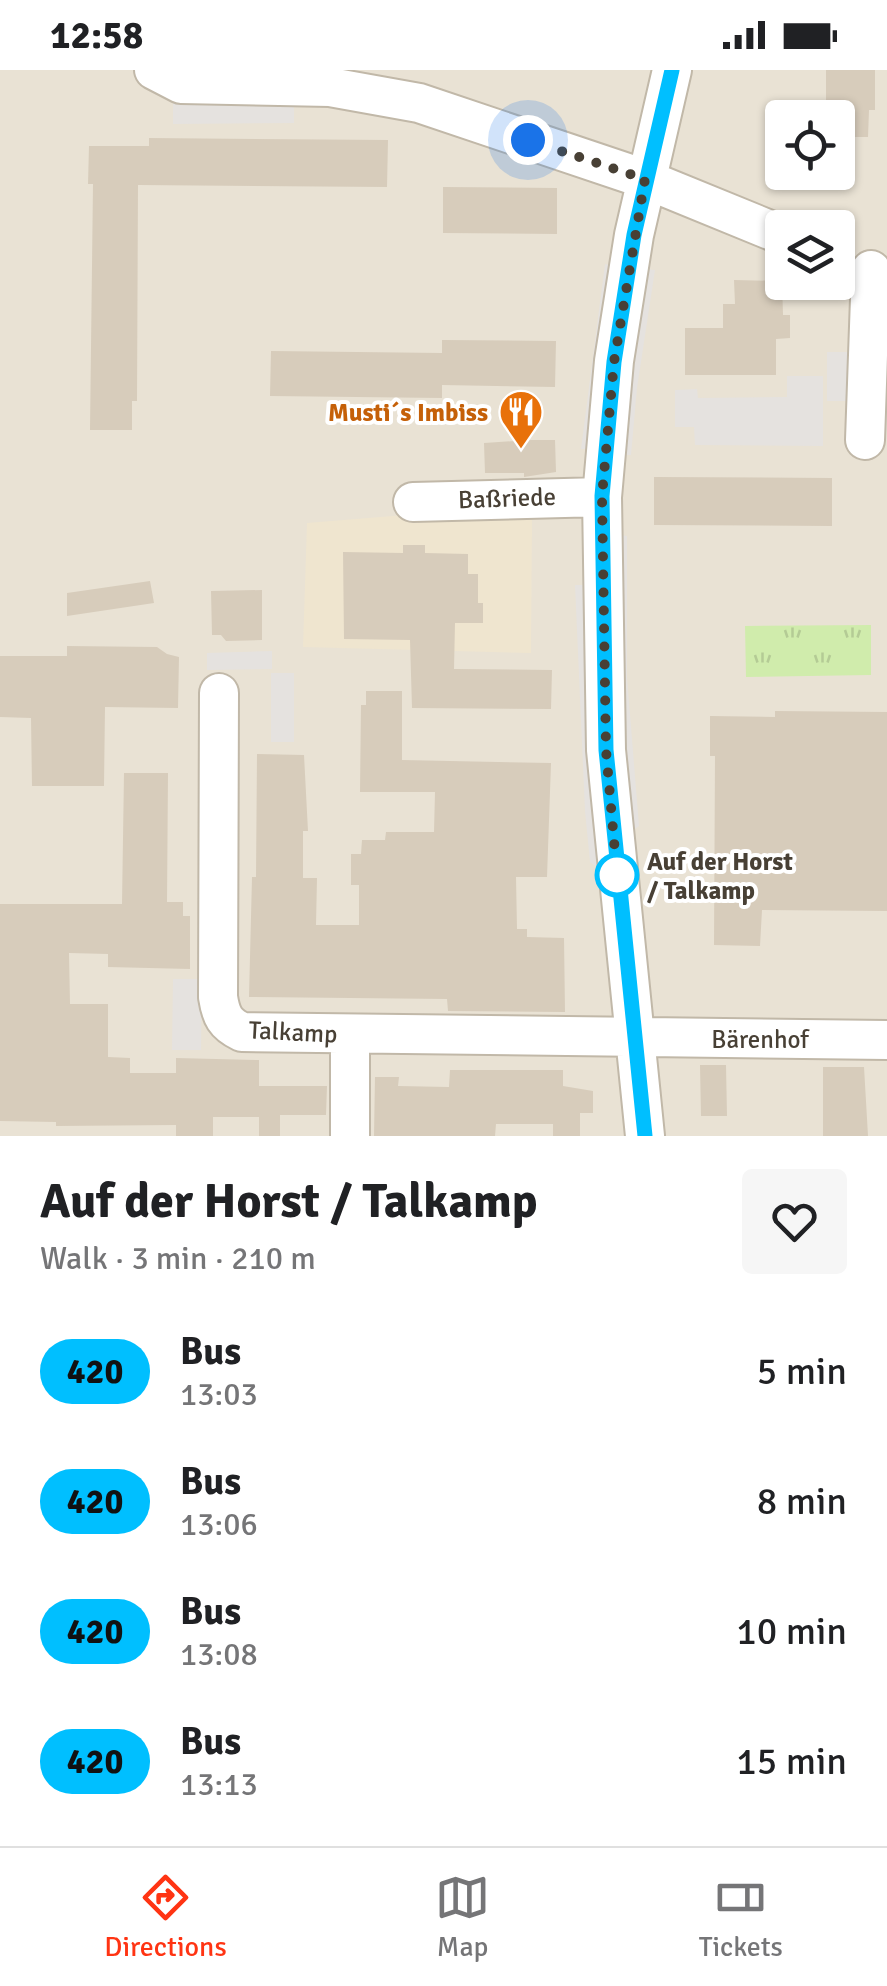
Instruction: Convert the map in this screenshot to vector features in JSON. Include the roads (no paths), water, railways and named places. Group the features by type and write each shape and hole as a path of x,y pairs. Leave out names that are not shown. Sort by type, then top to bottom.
{"street":[{"path":"154,70 181,84 330,87 418,104 645,179 765,228"},
{"path":"645,1136 606,750 602,496 614,362 645,179 672,70"},
{"path":"865,266 865,440"},
{"name":"Baßriede","path":"413,502 602,496"},
{"name":"Talkamp","path":"220,692 218,975 221,1014 228,1026 242,1032 634,1038"},
{"path":"350,1035 350,1136"},
{"name":"Bärenhof","path":"634,1038 887,1040"}],"place":[{"name":"Musti´s Imbiss","path":"521,450"},
{"name":"Auf der Horst / Talkamp","path":"617,875"}]}
